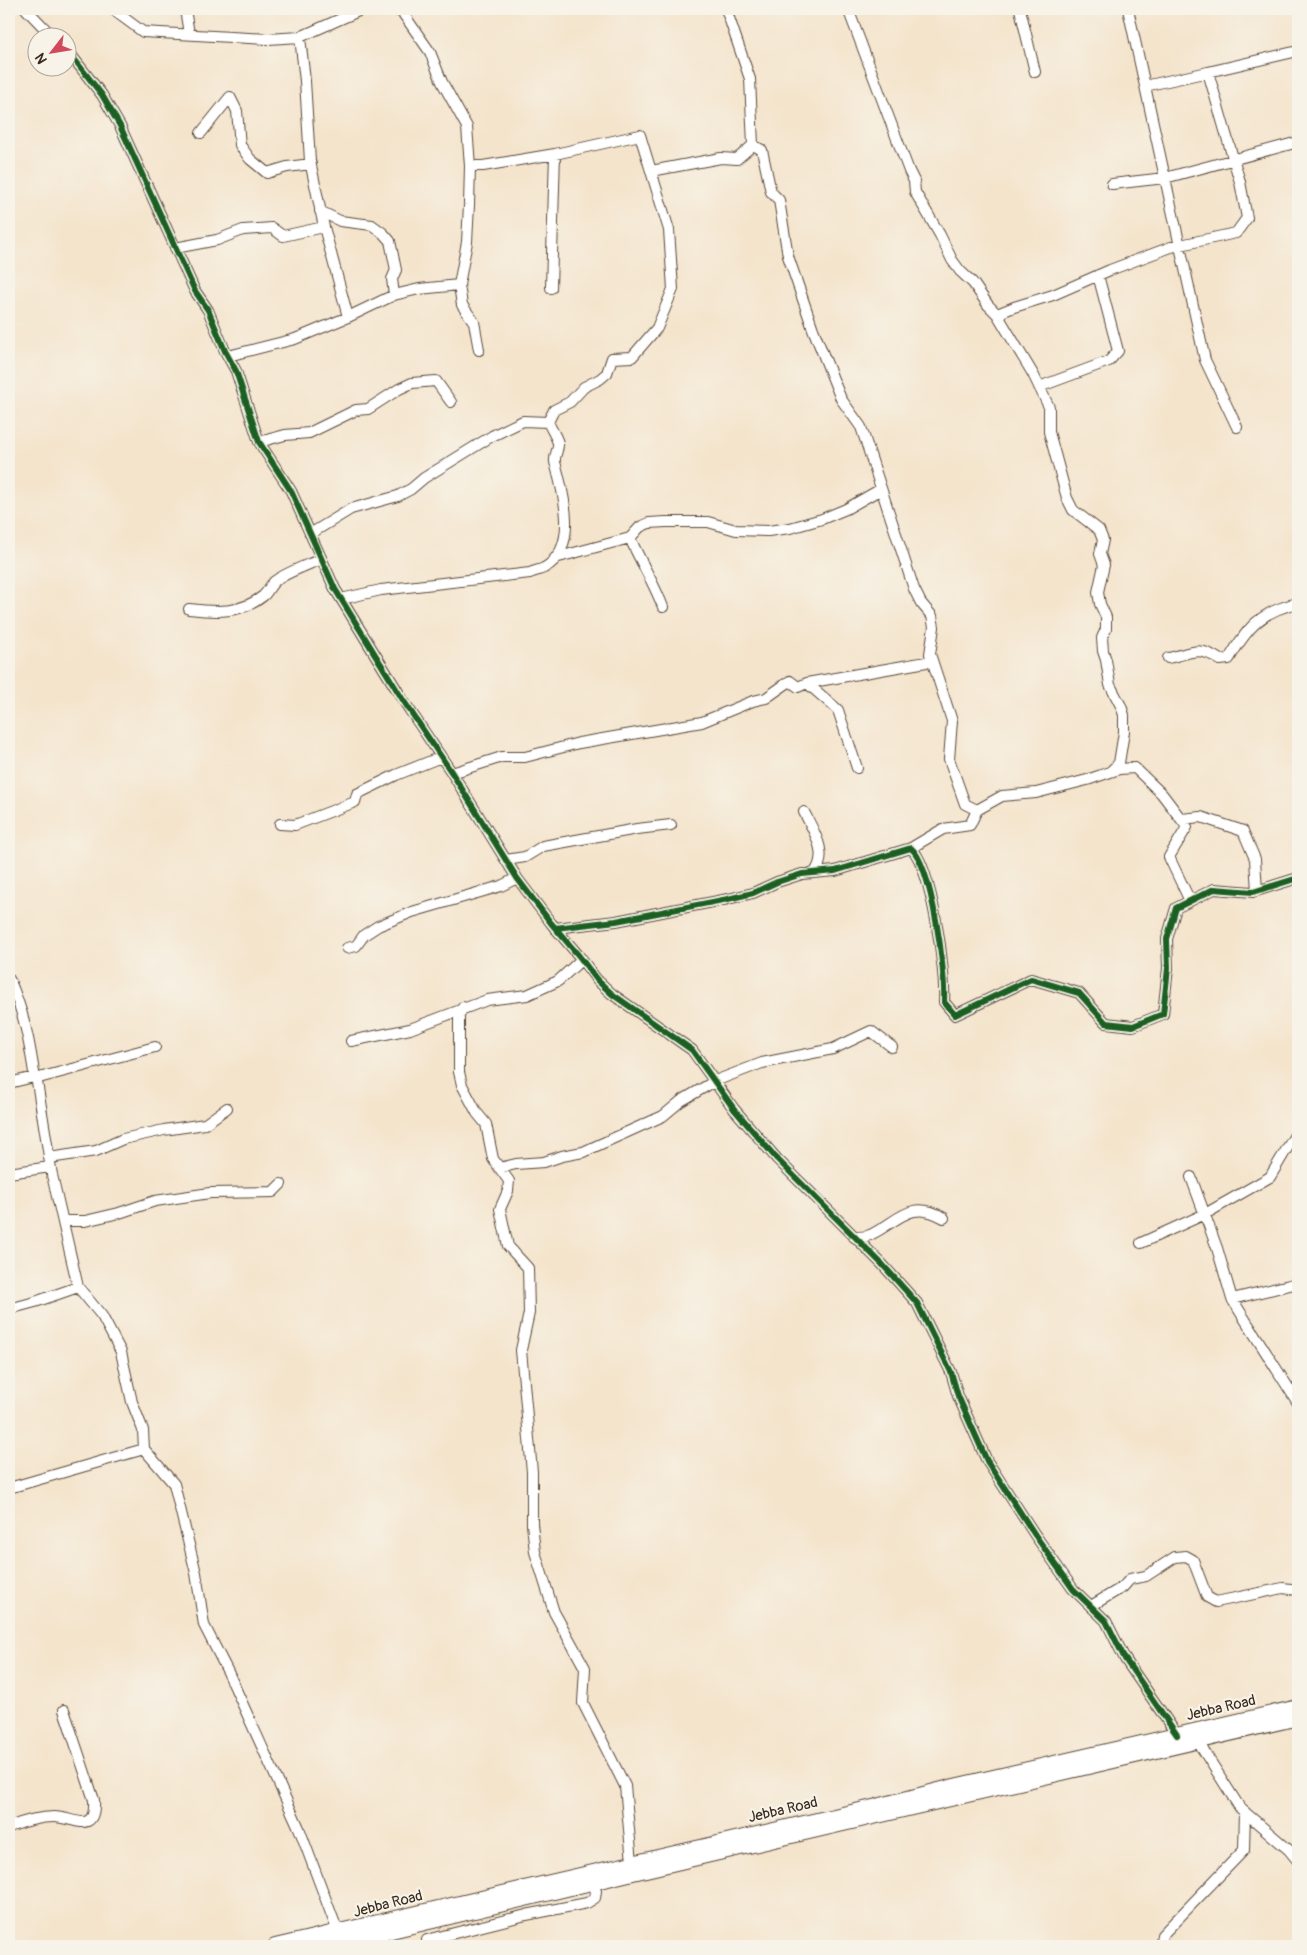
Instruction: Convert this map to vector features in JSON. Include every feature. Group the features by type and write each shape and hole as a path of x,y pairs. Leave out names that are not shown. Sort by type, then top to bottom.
{"highway":[{"name":"Jebba Road","path":"275,1946 1298,1707"},
{"path":"329,1946 1298,1718"}],"street":[{"path":"26,9 44,28"},
{"path":"112,9 143,32 268,39 300,37 363,9"},
{"path":"185,9 189,34"},
{"path":"726,9 750,79 753,145"},
{"path":"848,9 914,181 914,192 940,234 952,260 997,314 1020,351 1049,407 1050,432 1067,498 1073,510 1099,530 1103,540 1100,554 1104,565 1098,592 1100,604 1106,616 1102,651 1106,660 1110,685 1124,715 1124,732 1119,763 1110,772"},
{"path":"1020,9 1035,72"},
{"path":"1128,9 1205,360 1237,427"},
{"path":"401,10 430,52 442,82 467,127 470,166 467,242 459,285 462,305 474,322 479,350"},
{"path":"300,37 311,164 324,227 348,317"},
{"path":"1145,86 1298,51"},
{"path":"78,65 102,95 112,112 195,291 216,326 236,371 248,404 258,442 291,492 341,599 517,878 597,980 612,994 692,1050 734,1108 777,1159 882,1264 917,1303 951,1372 958,1396 987,1461 1051,1558 1074,1589 1106,1621 1125,1659 1177,1735"},
{"path":"997,314 1053,295 1098,275 1181,244 1236,233 1243,225 1248,218 1246,204 1208,72"},
{"path":"201,133 230,97 237,111 240,145 250,159 267,173 286,167 311,164"},
{"path":"470,166 483,166 555,154 640,135 669,230 672,288 668,303 657,328 632,357 612,358 608,373 584,387 570,402 554,410 548,422"},
{"path":"1112,184 1165,178 1298,142"},
{"path":"651,171 721,158 737,159 753,145"},
{"path":"753,145 762,150 771,192 779,200 788,256 813,329 841,399 861,427 914,589 921,603 932,616 934,627 930,654 952,721 949,759 966,804 977,810"},
{"path":"551,288 555,154"},
{"path":"320,210 340,221 372,225 390,241 396,270 392,279 394,296"},
{"path":"176,248 217,240 243,230 272,228 283,236 324,227"},
{"path":"1039,387 1110,362 1118,351 1098,275"},
{"path":"228,356 295,338 394,296 419,289 459,285"},
{"path":"258,442 285,434 309,433 356,410 368,409 412,383 436,381 451,402"},
{"path":"310,534 351,509 398,496 411,490 424,478 492,436 523,421 548,422"},
{"path":"341,599 380,590 530,572 544,568 555,558 564,542 566,530 563,489 554,458 558,445 548,422"},
{"path":"555,558 630,538 640,527 649,523 708,522 736,530 768,531 790,528 838,513 870,497 881,489"},
{"path":"630,538 644,569 656,586 663,607"},
{"path":"188,609 208,611 239,610 265,595 275,582 321,559"},
{"path":"1168,658 1203,650 1220,660 1229,659 1243,635 1257,622 1271,612 1298,603"},
{"path":"452,773 502,757 525,757 579,743 702,722 752,701 766,698 790,681 798,687 807,683 932,661"},
{"path":"807,683 838,710 857,768"},
{"path":"280,824 295,825 347,806 355,802 357,794 396,775 441,757"},
{"path":"555,928 616,921 721,901 752,893 802,874 835,871 911,848 943,829 970,825 977,810 1002,796 1036,793 1080,782 1119,769 1135,768 1162,794 1187,827 1169,857 1190,901"},
{"path":"804,812 821,851 822,860 814,873"},
{"path":"1181,819 1201,818 1243,831 1255,859 1257,891"},
{"path":"506,860 525,857 543,846 637,829 671,825"},
{"path":"911,848 916,853 922,866 939,933 945,988 944,1002 956,1015 1031,979 1079,993 1106,1023 1132,1026 1163,1014 1168,968 1166,939 1176,908 1214,889 1253,892 1298,878"},
{"path":"347,948 356,946 364,935 378,926 412,912 501,886 517,878"},
{"path":"351,1042 410,1028 487,1000 527,995 558,981 582,959"},
{"path":"9,979 17,996 27,1032 50,1162 78,1287 102,1316 121,1352 132,1402 143,1430 144,1449 174,1484 196,1573 204,1625 228,1672 299,1828 338,1932"},
{"path":"464,1007 459,1015 458,1026 459,1072 462,1085 477,1114 486,1124 493,1159 509,1181 508,1191 500,1210 508,1246 528,1268 529,1313 521,1350 532,1472 532,1524 535,1552 554,1612 586,1668 583,1702 625,1786 632,1862"},
{"path":"442,1016 450,1019 458,1026"},
{"path":"499,1168 516,1164 544,1162 583,1152 663,1116 681,1101 715,1081 762,1063 833,1049 871,1031 892,1047"},
{"path":"9,1083 29,1077 36,1079 155,1047"},
{"path":"9,1173 96,1151 123,1139 205,1124 227,1108"},
{"path":"1141,1243 1205,1214 1270,1177 1298,1130"},
{"path":"1191,1177 1205,1214 1232,1300 1298,1402"},
{"path":"63,1221 85,1221 119,1214 156,1201 210,1193 273,1192 282,1184"},
{"path":"854,1237 868,1236 902,1215 917,1211 932,1211 944,1218"},
{"path":"1232,1300 1298,1284"},
{"path":"9,1309 78,1287"},
{"path":"9,1488 144,1449"},
{"path":"1091,1606 1123,1587 1130,1579 1146,1576 1175,1557 1186,1556 1193,1560 1207,1597 1216,1602 1282,1588 1298,1590"},
{"path":"9,1827 53,1816 66,1818 78,1823 89,1819 95,1811 94,1800 64,1710"},
{"path":"1198,1742 1226,1788 1245,1812 1289,1850 1298,1861"},
{"path":"1160,1946 1162,1935 1244,1850 1245,1812"},
{"path":"431,1946 427,1940 526,1915 587,1904 595,1898 596,1891 592,1883"}],"cycle path":[{"path":"78,64 102,95 120,126 195,291 208,310 225,351 236,371 259,442 291,491 335,589 403,700 452,773 517,878 597,980 612,994 692,1050 734,1109 777,1159 882,1264 917,1303 951,1372 958,1396 987,1461 1073,1589 1106,1621 1125,1659 1177,1735"},
{"path":"555,928 616,921 728,899 753,893 777,882 802,874 835,871 911,848 919,859 931,897 943,968 944,1002 955,1015 1031,979 1079,993 1106,1023 1133,1026 1163,1014 1168,968 1167,939 1176,908 1214,889 1253,892 1298,878"}]}
